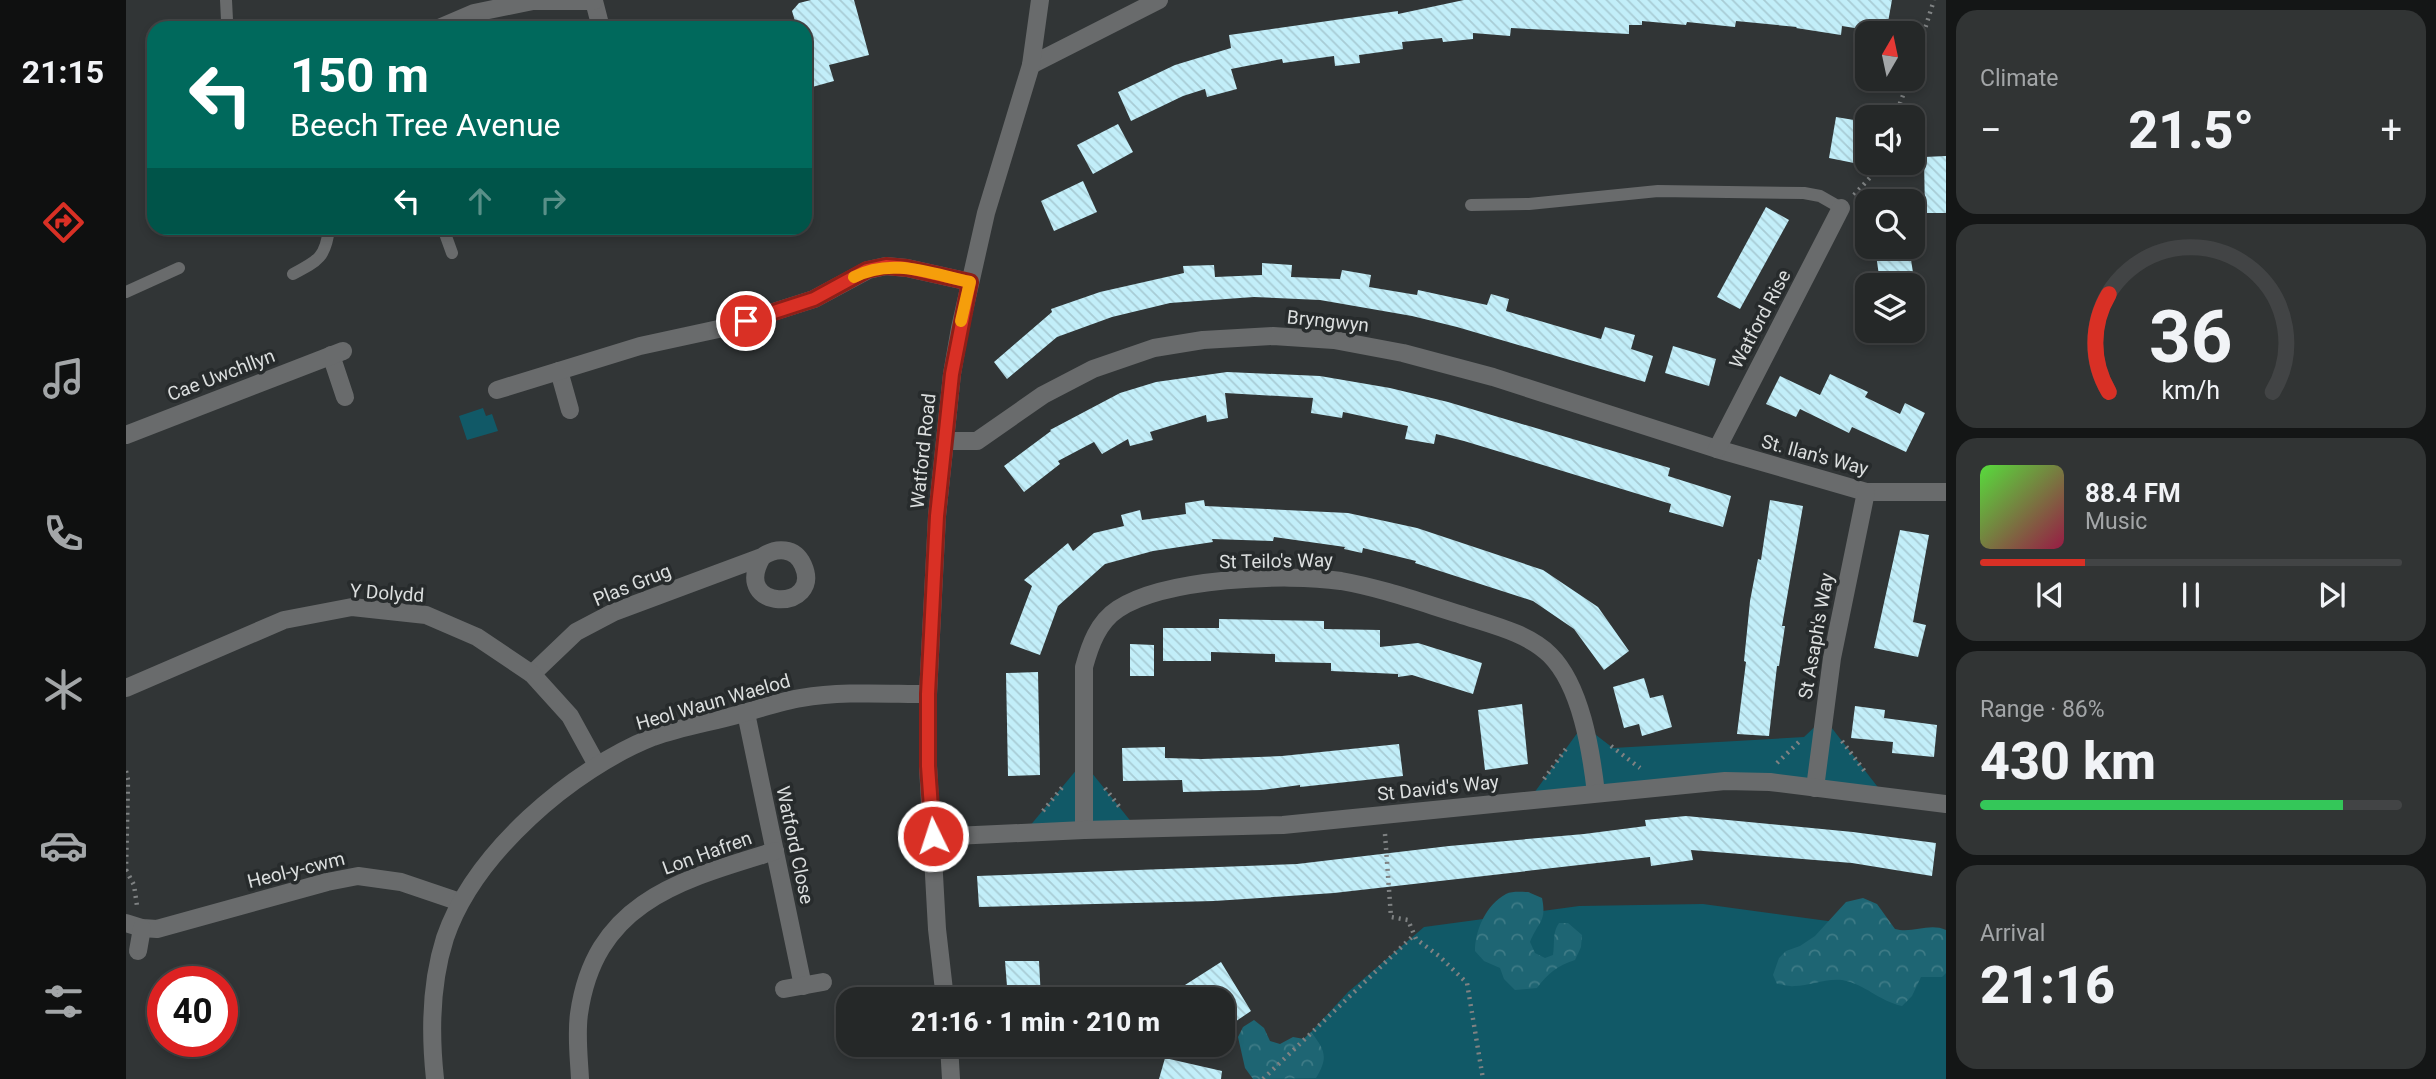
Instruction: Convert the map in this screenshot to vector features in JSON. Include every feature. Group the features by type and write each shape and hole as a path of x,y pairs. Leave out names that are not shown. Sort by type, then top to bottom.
{"street":[{"name":"Watford Road","path":"944,987 937,929 928,766 928,694 937,516 954,362 986,213 1031,65 1040,0"},
{"path":"1031,65 1159,0"},
{"path":"455,21 474,13 533,1 594,1 599,21"},
{"name":"Watford Rise","path":"1717,449 1841,208"},
{"path":"496,390 640,346 723,328 814,299 867,270 886,266 907,268 970,282"},
{"name":"Bryngwyn","path":"945,441 977,441 1043,395 1093,369 1154,348 1203,340 1273,336 1334,340 1403,353 1493,377 1717,449"},
{"name":"Cae Uwchllyn","path":"126,435 337,353 345,397"},
{"path":"559,371 570,410"},
{"name":"St. Ilan's Way","path":"1717,449 1866,492 1946,492"},
{"name":"St Asaph's Way","path":"1815,788 1838,621 1866,492"},
{"name":"Plas Grug","path":"531,674 576,632 614,612 762,557"},
{"name":"St Teilo's Way","path":"1084,830 1083,667 1091,642 1102,624 1117,609 1142,598 1183,587 1237,579 1304,578 1342,582 1415,601 1526,638 1548,652 1565,672 1573,689 1586,738 1595,793"},
{"name":"Y Dolydd","path":"126,688 284,620 352,607 426,615 477,637 531,674 570,716 597,765"},
{"name":"Heol Waun Waelod","path":"435,1079 433,994 445,939 460,902 495,854 539,810 597,765 654,737 800,698 820,695 928,694"},
{"name":"Watford Close","path":"746,713 803,986"},
{"name":"St David's Way","path":"933,836 1283,825 1725,781 1770,782 1946,804"},
{"name":"Lon Hafren","path":"580,1079 579,1015 588,976 597,954 612,934 635,909 679,882 775,851"},
{"name":"Heol-y-cwm","path":"135,926 157,929 327,882 358,876 401,881 460,902"},
{"path":"135,926 138,951"},
{"path":"784,989 822,982"},
{"path":"950,1057 951,1079"}],"lane":[{"path":"226,0 227,20"},
{"path":"1471,205 1529,204 1658,191 1804,193 1820,196 1841,208"},
{"path":"293,274 320,259 327,235"},
{"path":"446,235 452,253"},
{"path":"126,292 179,268"}],"path":[{"path":"1925,29 1934,0"},
{"path":"1841,208 1872,175"},
{"path":"126,771 126,870 134,885 137,908 135,926"},
{"path":"1383,816 1391,917 1408,920 1416,939 1439,956 1467,983 1483,1079"},
{"path":"1263,1079 1414,935"}],"shaded area":[{"path":"483,408 486,416 492,414 498,431 467,440 459,416"},
{"path":"1824,718 1884,795 1770,782 1529,800 1583,725 1613,748 1804,737"},
{"path":"1083,762 1137,829 1024,833"},
{"path":"1703,904 1946,937 1946,1079 1259,1079 1311,1032 1348,992 1424,927 1579,906"}],"green space":[{"path":"1528,892 1542,898 1543,906 1543,917 1530,942 1535,953 1545,958 1553,955 1559,923 1568,923 1582,935 1581,947 1575,960 1553,971 1537,988 1515,990 1504,979 1500,968 1484,961 1475,951 1476,943 1487,911 1499,899 1508,893"},
{"path":"1863,898 1877,904 1895,929 1933,927 1946,930 1946,973 1942,977 1921,977 1912,996 1902,1006 1842,980 1792,986 1777,984 1773,975 1779,958 1786,951 1815,936 1846,902"},
{"path":"1254,1020 1264,1028 1270,1041 1280,1044 1293,1037 1304,1039 1311,1032 1324,1055 1316,1078 1253,1079 1245,1068 1238,1037 1243,1027"}],"building":[{"path":"811,0 854,0 869,55 829,65 834,81 812,87 812,21 795,21 792,11 799,3"},
{"path":"1464,0 1892,0 1888,21 1855,21 1855,28 1842,26 1841,35 1797,27 1736,21 1735,27 1642,21 1642,25 1629,25 1629,34 1511,28 1510,36 1473,33 1473,39 1443,42 1442,38 1402,42 1403,49 1359,55 1360,63 1335,66 1334,56 1283,63 1282,59 1231,69 1237,89 1207,97 1205,89 1183,96 1131,121 1118,92 1175,65 1231,48 1229,35 1398,11 1398,14"},
{"path":"1836,117 1855,120 1854,163 1829,158"},
{"path":"1118,124 1133,152 1093,174 1077,145"},
{"path":"1946,156 1946,213 1925,213 1925,157"},
{"path":"1083,181 1097,212 1054,231 1041,201"},
{"path":"1766,207 1789,220 1740,309 1717,297"},
{"path":"1877,259 1911,259 1913,273 1879,273"},
{"path":"1262,263 1292,265 1291,277 1340,279 1342,270 1371,275 1369,287 1417,295 1418,290 1487,305 1491,294 1509,299 1506,311 1601,339 1605,327 1635,335 1631,349 1653,356 1645,382 1412,316 1320,300 1254,297 1170,303 1112,317 1057,337 1007,379 994,362 1052,312 1051,309 1100,292 1184,273 1183,266 1214,265 1215,277 1262,275"},
{"path":"1673,346 1716,359 1709,386 1665,373"},
{"path":"1227,372 1320,376 1390,388 1448,402 1670,468 1668,476 1731,496 1723,527 1669,512 1671,504 1464,441 1436,434 1434,444 1405,439 1408,426 1343,412 1342,418 1311,413 1313,398 1225,393 1228,418 1207,422 1206,415 1150,432 1153,440 1130,446 1128,439 1102,454 1094,442 1058,461 1060,464 1024,492 1004,466 1050,430 1120,393 1156,382"},
{"path":"1830,374 1868,392 1865,397 1900,414 1905,403 1925,413 1906,452 1852,427 1849,433 1800,409 1796,417 1766,404 1780,376 1820,395"},
{"path":"1204,500 1205,506 1348,513 1417,528 1543,570 1598,607 1629,651 1604,670 1574,629 1533,601 1415,563 1416,561 1363,548 1362,553 1344,549 1345,547 1274,537 1273,541 1212,539 1213,542 1153,551 1105,564 1058,606 1040,655 1010,644 1032,586 1024,580 1068,543 1073,551 1094,533 1124,526 1121,515 1140,510 1142,520 1186,514 1185,503"},
{"path":"1770,500 1803,506 1782,626 1785,626 1777,666 1769,736 1737,734 1750,601 1758,559 1761,560"},
{"path":"1900,530 1929,535 1913,622 1926,625 1918,657 1874,648"},
{"path":"1219,619 1324,621 1324,629 1380,630 1380,647 1418,643 1482,663 1473,694 1412,675 1398,677 1398,674 1331,671 1331,663 1275,662 1275,654 1211,652 1211,661 1163,661 1163,628 1219,628"},
{"path":"1130,644 1154,645 1154,676 1130,676"},
{"path":"1038,672 1040,775 1008,776 1006,673"},
{"path":"1644,678 1650,698 1663,695 1672,727 1642,736 1639,724 1624,728 1613,687"},
{"path":"1522,704 1528,764 1485,770 1478,710"},
{"path":"1855,706 1885,710 1884,718 1937,725 1934,757 1892,753 1893,742 1851,738"},
{"path":"1399,744 1403,776 1262,790 1183,792 1182,780 1123,781 1122,748 1165,747 1165,758 1202,759 1282,756"},
{"path":"1686,816 1936,843 1932,876 1852,863 1691,850 1693,860 1651,866 1650,857 1334,893 1214,901 979,907 977,876 1297,864 1449,846 1584,834 1646,826 1645,820"},
{"path":"1005,961 1039,961 1040,987 1007,987"},
{"path":"1221,962 1251,1011 1235,1022 1235,987 1182,987"},
{"path":"1165,1058 1222,1071 1221,1079 1159,1079"}],"slow traffic":[{"path":"854,277 867,270 886,266 970,282 961,321"}],"route":[{"path":"746,321 814,299 867,270 886,266 970,282 952,374 937,516 928,694 928,766 933,836"}]}
